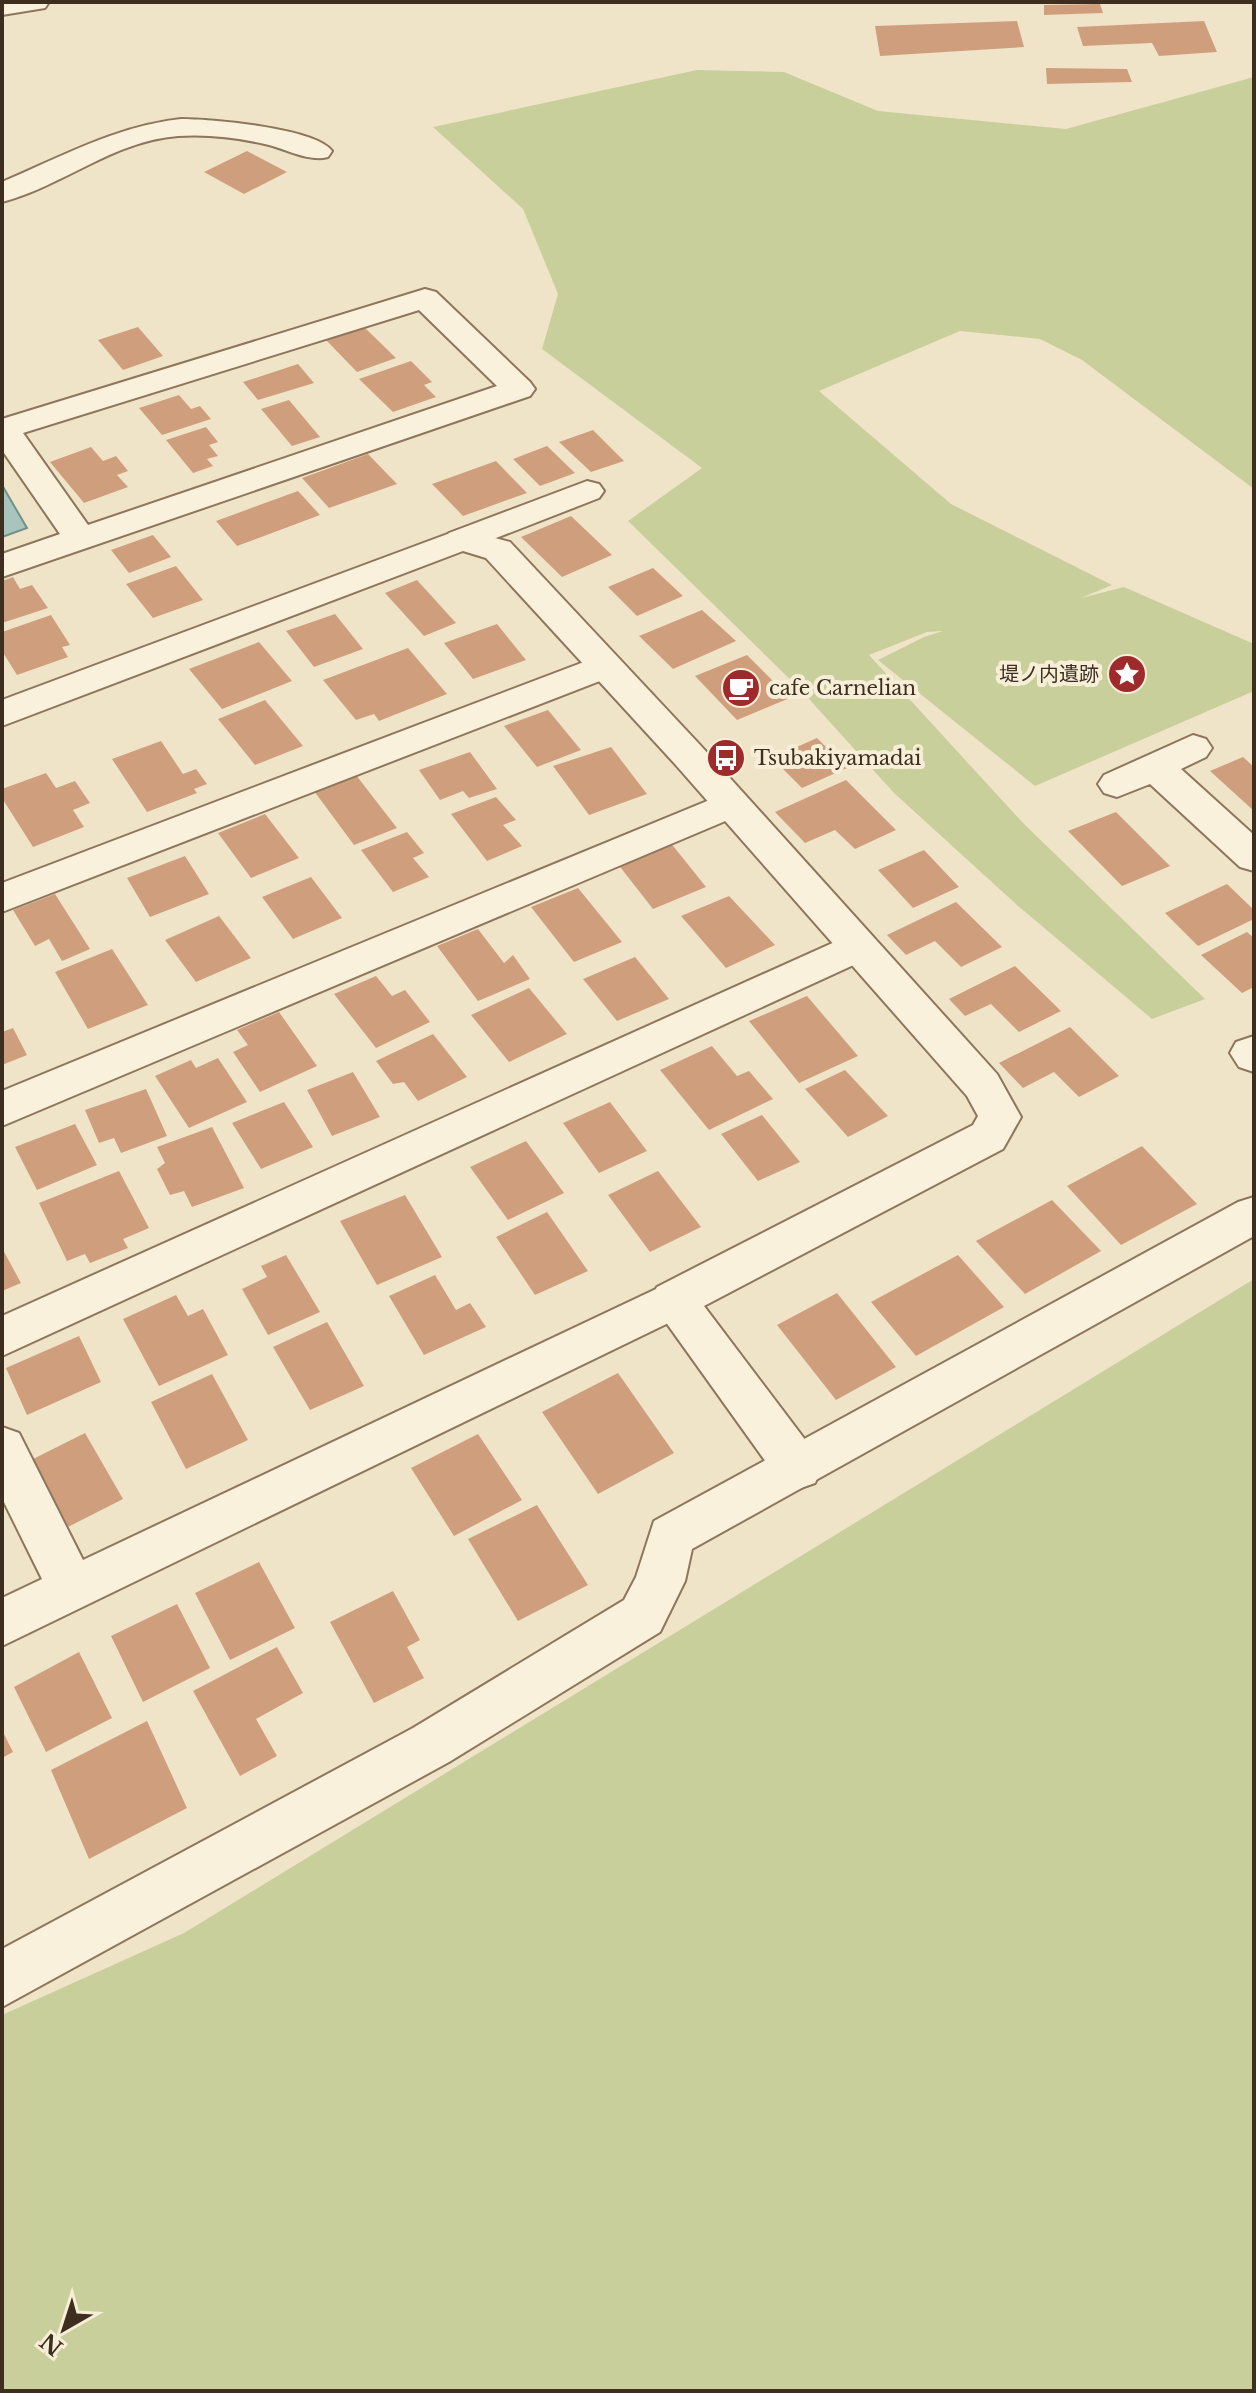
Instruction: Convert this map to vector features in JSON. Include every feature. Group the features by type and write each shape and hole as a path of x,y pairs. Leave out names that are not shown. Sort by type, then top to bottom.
{"street":[{"path":"2,7 36,2"},
{"path":"2,193 99,150 155,131 179,129 259,134 318,151"},
{"path":"2,566 126,524 519,389 425,298 4,429 81,539"},
{"path":"2,714 587,491"},
{"path":"2,1623 673,1300 988,1137 1000,1117 982,1085 498,550 461,540"},
{"path":"2,898 605,666"},
{"path":"1117,784 1193,748"},
{"path":"1154,766 1254,857"},
{"path":"2,1109 729,805"},
{"path":"2,1337 857,947"},
{"path":"2,1979 431,1745 642,1616 660,1581 671,1536 1254,1215"},
{"path":"673,1300 798,1468"},
{"path":"2,1448 71,1588"}],"green space":[{"path":"697,70 784,72 878,111 1066,129 1254,77 1254,489 1082,360 1040,339 960,331 819,391 951,504 1112,585 1081,598 1124,587 1254,644 1254,691 1035,786 878,660 943,631 927,632 869,655 1023,823 1205,999 1152,1019 1017,905 894,793 800,689 628,521 702,468 542,349 558,294 523,209 433,127"},
{"path":"1254,1279 1254,2391 2,2391 2,2015 184,1933"}],"water":[{"path":"2,485 27,528 2,537"}],"building":[{"path":"1100,4 1103,13 1044,15 1044,5"},
{"path":"1017,21 1024,47 880,56 875,26"},
{"path":"1204,21 1217,52 1159,56 1152,43 1083,46 1077,27"},
{"path":"1046,68 1127,69 1132,82 1047,84"},
{"path":"247,151 287,172 244,194 204,172"},
{"path":"363,326 396,358 357,372 325,339"},
{"path":"138,327 163,356 123,370 98,340"},
{"path":"411,361 432,382 424,385 436,397 393,412 359,379"},
{"path":"298,364 314,383 258,400 243,382"},
{"path":"179,395 191,409 200,406 211,419 162,435 139,408"},
{"path":"289,400 320,437 292,446 261,409"},
{"path":"206,427 218,442 209,445 218,456 207,459 213,466 193,473 166,440"},
{"path":"593,430 624,461 591,472 559,442"},
{"path":"547,446 575,473 540,486 513,459"},
{"path":"91,447 103,461 116,456 128,471 117,475 128,487 84,503 50,462"},
{"path":"368,454 397,484 329,508 302,478"},
{"path":"496,461 527,493 463,516 432,484"},
{"path":"298,491 320,515 237,546 216,521"},
{"path":"571,516 612,555 562,577 521,537"},
{"path":"153,535 171,557 129,573 111,550"},
{"path":"176,566 203,600 153,618 126,584"},
{"path":"653,568 683,596 637,616 608,587"},
{"path":"13,577 20,589 32,585 48,608 2,623 2,581"},
{"path":"417,580 456,623 424,636 385,593"},
{"path":"702,610 736,641 673,669 639,636"},
{"path":"335,614 363,649 314,667 286,631"},
{"path":"51,615 70,645 62,647 68,657 17,675 2,651 2,632"},
{"path":"497,624 526,660 473,679 444,643"},
{"path":"259,642 292,681 222,709 189,669"},
{"path":"408,648 447,694 379,721 374,714 356,720 323,680"},
{"path":"747,655 790,698 737,720 695,676"},
{"path":"265,700 303,746 255,765 218,719"},
{"path":"548,710 581,750 537,767 504,726"},
{"path":"817,738 847,768 802,788 772,758"},
{"path":"161,741 183,774 196,769 207,784 194,789 197,793 147,812 112,759"},
{"path":"611,747 647,794 589,815 553,766"},
{"path":"470,752 497,789 469,798 463,791 440,800 419,770"},
{"path":"1243,757 1254,767 1254,811 1210,771"},
{"path":"46,773 56,788 75,781 90,803 73,810 84,827 33,847 2,798 2,789"},
{"path":"356,775 397,828 354,845 314,791"},
{"path":"846,780 896,830 855,849 835,830 805,843 775,812"},
{"path":"496,797 516,820 503,825 522,846 487,861 451,814"},
{"path":"1116,812 1170,866 1122,886 1068,831"},
{"path":"265,814 299,858 251,878 218,833"},
{"path":"407,832 424,853 413,858 429,877 393,892 361,850"},
{"path":"670,842 706,887 653,909 617,863"},
{"path":"924,850 959,887 913,908 878,870"},
{"path":"185,856 209,894 150,917 127,878"},
{"path":"311,877 342,918 293,939 262,897"},
{"path":"1227,884 1254,910 1254,919 1198,946 1165,913"},
{"path":"578,888 622,942 574,962 531,907"},
{"path":"55,894 90,949 62,961 49,939 35,946 13,910"},
{"path":"729,896 775,945 726,968 681,916"},
{"path":"956,902 1002,947 961,967 935,941 906,955 887,935"},
{"path":"219,916 251,958 196,982 165,940"},
{"path":"478,929 504,963 513,955 530,979 478,1001 437,946"},
{"path":"1247,932 1254,938 1254,987 1242,993 1201,955"},
{"path":"112,949 148,1005 88,1029 55,972"},
{"path":"635,957 669,999 617,1021 583,979"},
{"path":"1015,966 1061,1011 1019,1032 991,1004 965,1016 949,999"},
{"path":"376,976 392,996 405,990 430,1022 376,1048 334,994"},
{"path":"529,988 567,1034 509,1062 471,1015"},
{"path":"807,996 858,1056 799,1083 749,1021"},
{"path":"279,1012 317,1066 260,1092 233,1052 248,1045 237,1030"},
{"path":"1070,1027 1119,1076 1079,1097 1054,1072 1023,1088 999,1063"},
{"path":"13,1028 27,1055 2,1065 2,1032"},
{"path":"433,1034 467,1077 418,1101 404,1082 393,1084 376,1061"},
{"path":"712,1046 737,1076 749,1071 773,1099 709,1130 660,1070"},
{"path":"218,1058 247,1102 189,1128 155,1076 191,1060 196,1068"},
{"path":"845,1070 888,1116 848,1137 805,1089"},
{"path":"353,1072 380,1117 332,1136 307,1090"},
{"path":"146,1089 167,1136 121,1153 114,1138 99,1143 85,1110"},
{"path":"284,1102 313,1147 261,1169 232,1123"},
{"path":"610,1102 647,1151 599,1173 563,1123"},
{"path":"762,1115 800,1162 758,1181 721,1134"},
{"path":"75,1124 97,1165 37,1190 15,1147"},
{"path":"212,1127 244,1188 192,1207 184,1191 170,1195 157,1169 165,1163 157,1147"},
{"path":"526,1141 564,1193 508,1220 470,1167"},
{"path":"1142,1146 1197,1204 1121,1245 1067,1186"},
{"path":"119,1171 149,1228 123,1239 128,1248 90,1263 85,1254 67,1261 39,1203"},
{"path":"658,1171 701,1227 650,1252 608,1195"},
{"path":"405,1195 442,1257 377,1285 340,1221"},
{"path":"1052,1200 1101,1251 1025,1294 976,1241"},
{"path":"547,1212 588,1271 535,1295 496,1237"},
{"path":"2,1248 21,1283 2,1291"},
{"path":"286,1255 320,1312 268,1335 242,1289 267,1277 261,1266"},
{"path":"958,1255 1004,1307 916,1356 871,1302"},
{"path":"435,1275 456,1310 470,1303 486,1327 424,1355 389,1296"},
{"path":"837,1293 896,1367 836,1400 777,1325"},
{"path":"176,1295 188,1316 203,1309 228,1355 159,1386 123,1319"},
{"path":"327,1322 364,1386 310,1410 273,1347"},
{"path":"79,1336 101,1382 27,1415 6,1368"},
{"path":"618,1373 674,1453 598,1494 542,1412"},
{"path":"212,1374 248,1440 186,1469 151,1402"},
{"path":"85,1433 123,1499 66,1528 29,1461"},
{"path":"478,1434 522,1500 454,1536 411,1468"},
{"path":"537,1505 588,1585 518,1621 468,1539"},
{"path":"259,1562 295,1628 230,1660 195,1593"},
{"path":"393,1591 420,1640 407,1647 424,1678 374,1703 330,1622"},
{"path":"177,1604 210,1668 143,1702 111,1636"},
{"path":"277,1647 303,1693 256,1719 277,1756 240,1776 193,1691"},
{"path":"79,1652 112,1718 46,1752 14,1687"},
{"path":"147,1721 187,1808 89,1859 51,1770"},
{"path":"2,1730 13,1752 2,1758"}],"place":[{"name":"堤ノ内遺跡","path":"1127,674"},
{"name":"cafe Carnelian","path":"741,688"},
{"name":"Tsubakiyamadai","path":"726,758"}]}
